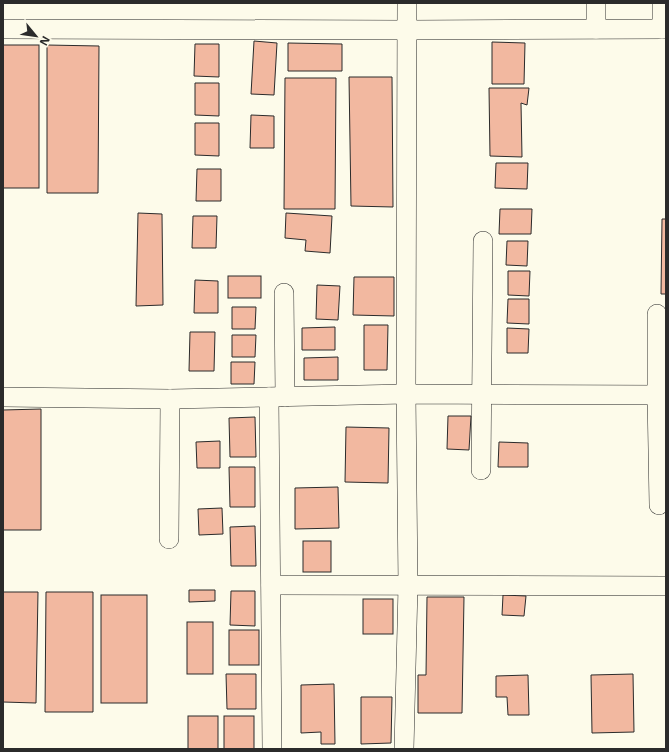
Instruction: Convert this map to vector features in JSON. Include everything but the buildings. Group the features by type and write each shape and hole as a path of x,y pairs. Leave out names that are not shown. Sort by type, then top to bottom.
{"street":[{"path":"404,749 408,586 406,394 407,3"},
{"path":"596,3 596,29"},
{"path":"3,29 664,29 662,3"},
{"path":"481,470 482,241"},
{"path":"272,749 271,585 277,397 284,293"},
{"path":"657,314 661,395 659,504"},
{"path":"3,396 170,399 406,394 661,395"},
{"path":"169,539 170,399"},
{"path":"271,585 666,586"}]}
